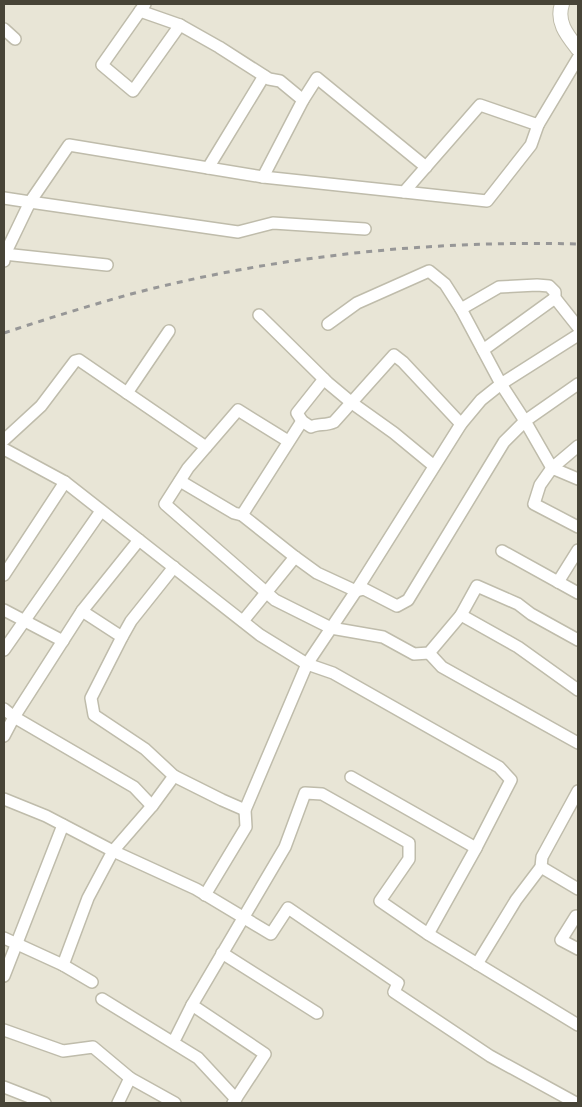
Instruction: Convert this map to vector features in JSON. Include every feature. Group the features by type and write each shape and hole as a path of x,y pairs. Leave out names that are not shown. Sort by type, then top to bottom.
{"street":[{"path":"562,4 560,9 562,28 578,49"},
{"path":"180,25 133,92 102,65 142,7 180,25 220,47 269,79 280,81 303,100"},
{"path":"4,29 15,39"},
{"path":"107,265 4,256 30,202 69,145 263,177 487,201 531,145 538,125 578,58"},
{"path":"208,168 264,76"},
{"path":"263,177 303,100 317,78 426,167"},
{"path":"404,192 480,105 538,125"},
{"path":"4,198 238,232 273,223 365,229"},
{"path":"328,324 357,304 429,271 445,284 461,309 500,384 525,421 552,468 578,479"},
{"path":"461,309 499,287 519,285 549,286 555,292 555,298 578,327"},
{"path":"483,350 555,298"},
{"path":"259,315 324,379 434,466"},
{"path":"127,393 169,331"},
{"path":"205,895 246,828 245,810 307,664 356,591 460,424 481,400 500,384 578,335"},
{"path":"324,379 297,413 302,421 311,426 316,424 327,425 334,422 394,355 403,362 460,424"},
{"path":"4,440 41,406 75,361 79,360 206,447"},
{"path":"180,481 234,513 242,515 317,573 356,591 364,589 397,606 408,600 504,442 525,421 578,384"},
{"path":"288,441 238,410 188,468 165,504 275,600 331,628 383,637 414,654 429,653 461,615 477,586 518,604 531,614 578,640"},
{"path":"242,515 302,421"},
{"path":"578,446 552,468 540,484 534,504 578,527"},
{"path":"4,449 65,482 260,635 307,664 333,673 499,767 511,780 428,934"},
{"path":"4,575 65,482"},
{"path":"4,650 101,510"},
{"path":"4,736 14,717 82,611 139,540"},
{"path":"558,582 578,550"},
{"path":"502,551 578,593"},
{"path":"243,621 295,557"},
{"path":"174,567 131,621 122,637 91,698 94,715 145,749 174,776 245,810"},
{"path":"4,610 63,641"},
{"path":"82,611 122,637"},
{"path":"461,615 518,647 578,690"},
{"path":"429,653 442,667 578,744"},
{"path":"4,709 14,717 134,787 152,806"},
{"path":"63,965 88,898 114,851 152,806 174,776"},
{"path":"351,777 476,848"},
{"path":"477,964 516,900 542,867 542,857 578,791"},
{"path":"176,1037 192,1005 284,846 305,793 322,794 409,843 409,859 380,901 428,934 578,1025"},
{"path":"5,802 63,824 205,895 271,934 288,908 398,983 394,992 427,1015 490,1056 576,1103"},
{"path":"4,976 63,824"},
{"path":"542,867 578,889"},
{"path":"576,916 561,940 578,949"},
{"path":"4,938 17,942 92,982"},
{"path":"222,953 317,1013"},
{"path":"102,998 198,1058 234,1101 265,1054 192,1005"},
{"path":"4,1030 63,1052 93,1047 130,1078 175,1103"},
{"path":"118,1103 130,1078"},
{"path":"4,1088 45,1103"}],"shaded area":[{"path":"4,4 578,4 578,1103 4,1103"}],"railway":[{"path":"4,333 131,294 185,281 297,260 409,248 522,243 578,244"}]}
